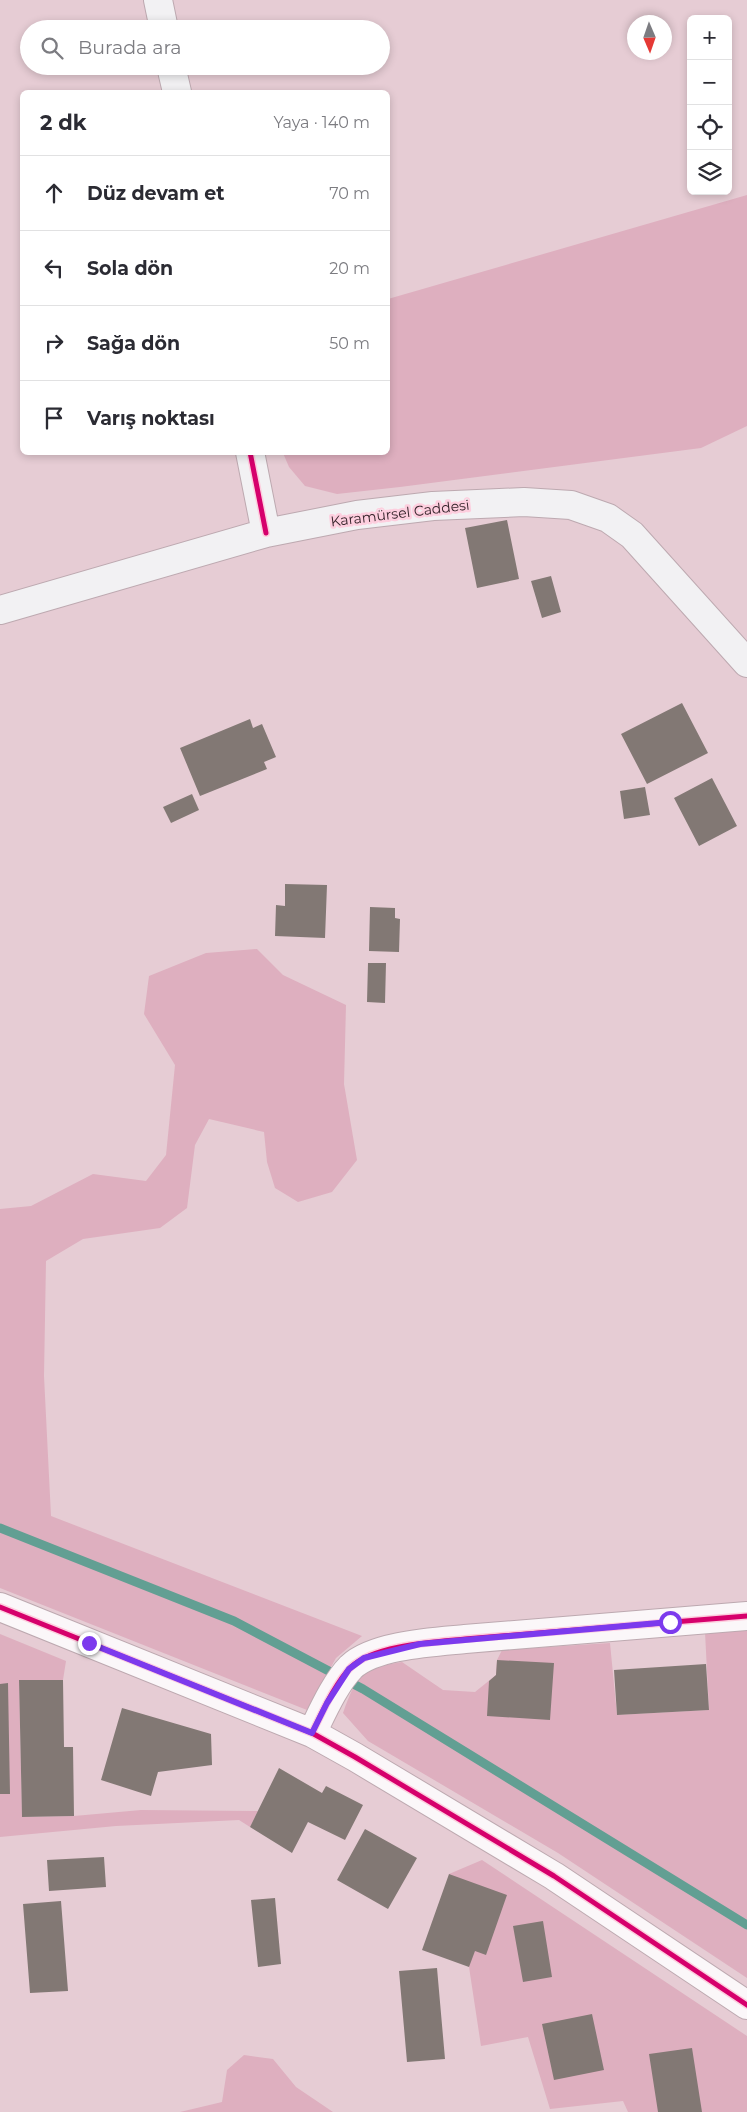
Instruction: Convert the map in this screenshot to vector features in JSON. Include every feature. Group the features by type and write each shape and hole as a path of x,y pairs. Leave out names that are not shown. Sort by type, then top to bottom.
{"main road":[{"path":"158,0 162,20"},
{"path":"174,75 177,90"},
{"path":"251,455 266,533"},
{"name":"Karamürsel Caddesi","path":"0,610 266,533 357,515 433,506 524,502 571,505 608,518 632,535 747,663"}],"street":[{"path":"0,1606 312,1733 356,1757 554,1876 747,2005"},
{"path":"312,1733 327,1703 349,1669 364,1658 420,1644 747,1616"}],"shaded area":[{"path":"747,195 747,426 701,448 337,494 305,486 289,467 284,455 390,455 390,298"},
{"path":"257,949 283,975 346,1005 344,1084 357,1160 332,1192 298,1202 275,1188 267,1162 264,1132 209,1119 195,1145 187,1208 160,1228 83,1239 46,1261 44,1376 51,1516 362,1636 336,1658 307,1710 0,1588 0,1209 31,1206 93,1174 146,1181 166,1155 175,1065 144,1014 149,976 206,953"},
{"path":"747,1629 747,1978 558,1853 368,1741 343,1713 357,1682 362,1676 377,1667 402,1662 443,1690 475,1692 496,1675 497,1660 502,1650 610,1643 617,1715 709,1710 705,1632"},
{"path":"0,1634 66,1661 63,1680 19,1681 22,1817 74,1816 141,1810 258,1811 250,1827 239,1820 116,1826 0,1837"},
{"path":"482,1860 747,2036 747,2112 628,2112 623,2101 550,2109 528,2037 481,2046 469,1967 449,1874"},
{"path":"244,2055 273,2059 296,2087 333,2112 180,2112 222,2102 227,2070"}],"building":[{"path":"507,520 519,579 477,588 465,528"},
{"path":"551,576 561,612 542,618 531,581"},
{"path":"682,703 708,753 647,784 621,734"},
{"path":"250,719 253,728 262,724 276,757 264,762 267,769 200,796 180,748"},
{"path":"712,778 737,826 699,846 674,798"},
{"path":"645,787 650,815 624,819 620,791"},
{"path":"192,794 199,810 171,823 163,807"},
{"path":"285,884 327,885 325,938 275,936 276,905 285,906"},
{"path":"370,907 395,908 395,918 400,919 399,952 369,951"},
{"path":"368,963 386,963 385,1003 367,1002"},
{"path":"497,1660 554,1663 550,1720 487,1716 489,1681 496,1675"},
{"path":"706,1664 709,1710 617,1715 614,1670"},
{"path":"19,1680 63,1680 64,1747 73,1747 74,1816 22,1817"},
{"path":"8,1683 10,1794 0,1794 0,1684"},
{"path":"122,1708 211,1734 212,1765 158,1772 151,1796 101,1780"},
{"path":"279,1768 322,1793 326,1786 363,1805 345,1840 308,1822 292,1853 250,1827"},
{"path":"365,1829 417,1858 388,1909 337,1880"},
{"path":"104,1857 106,1887 49,1891 47,1860"},
{"path":"449,1874 507,1895 486,1955 475,1951 469,1967 422,1950"},
{"path":"275,1898 281,1964 258,1967 251,1900"},
{"path":"61,1901 68,1991 30,1993 23,1904"},
{"path":"543,1921 552,1977 523,1982 513,1926"},
{"path":"437,1968 445,2059 407,2062 399,1971"},
{"path":"592,2014 604,2070 554,2080 542,2024"},
{"path":"692,2048 702,2112 658,2112 649,2054"}],"waterway":[{"path":"0,1528 234,1621 363,1689 747,1925"}],"cycle path":[{"path":"251,455 266,533"},
{"path":"0,1607 312,1733 554,1876 747,2005"},
{"path":"312,1733 334,1690 351,1667 361,1660 389,1649 452,1640 747,1616"}],"route":[{"path":"89,1643 312,1733 327,1703 349,1669 364,1658 420,1644 670,1622"}]}
